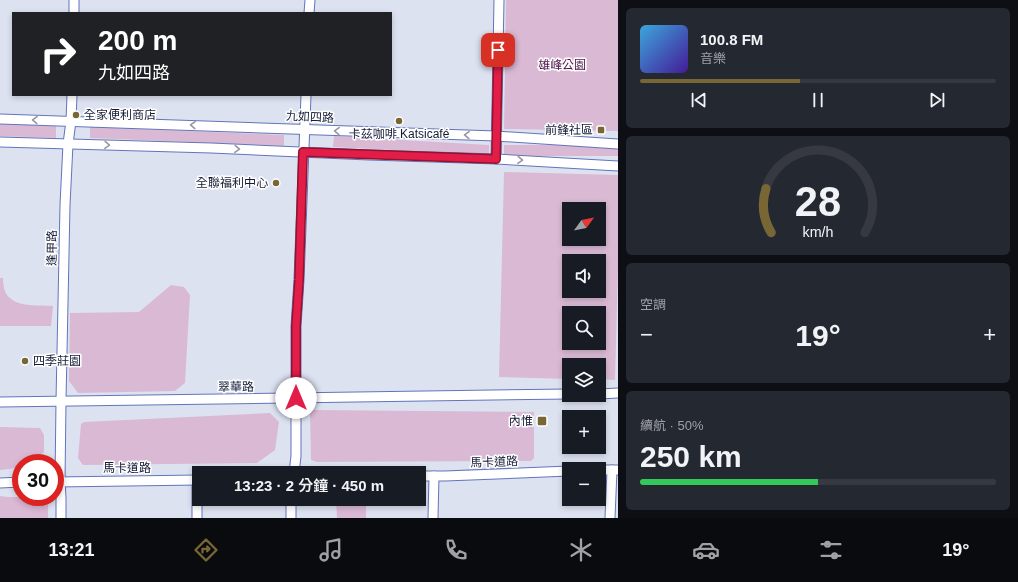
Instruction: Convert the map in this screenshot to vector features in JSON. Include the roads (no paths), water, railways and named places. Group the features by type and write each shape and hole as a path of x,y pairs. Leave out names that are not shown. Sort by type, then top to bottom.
{"street":[{"path":"74,0 74,12"},
{"path":"309,12 310,0"},
{"path":"496,159 499,0"},
{"name":"逢甲路","path":"59,454 65,205 72,96"},
{"path":"295,466 296,326 306,96"},
{"name":"九如四路","path":"0,119 496,136 618,144"},
{"path":"0,142 211,148 496,159 618,166"},
{"path":"606,394 618,393"},
{"name":"翠華路","path":"0,402 562,394"},
{"path":"610,518 615,470"},
{"name":"馬卡道路","path":"426,476 562,471"},
{"path":"433,518 434,476"},
{"name":"馬卡道路","path":"64,481 192,480"},
{"path":"0,483 12,482"},
{"name":"逢甲路","path":"61,506 61,518"},
{"path":"197,506 197,518"},
{"path":"291,506 291,518"}],"place":[{"name":"全家便利商店","path":"76,115"},
{"name":"卡茲咖啡 Katsicafé","path":"399,121"},
{"name":"前鋒社區","path":"601,130"},
{"name":"全聯福利中心","path":"276,183"},
{"name":"四季莊園","path":"25,361"},
{"name":"內惟","path":"542,421"}],"park label":[{"name":"雄峰公園","path":"562,65"}]}
